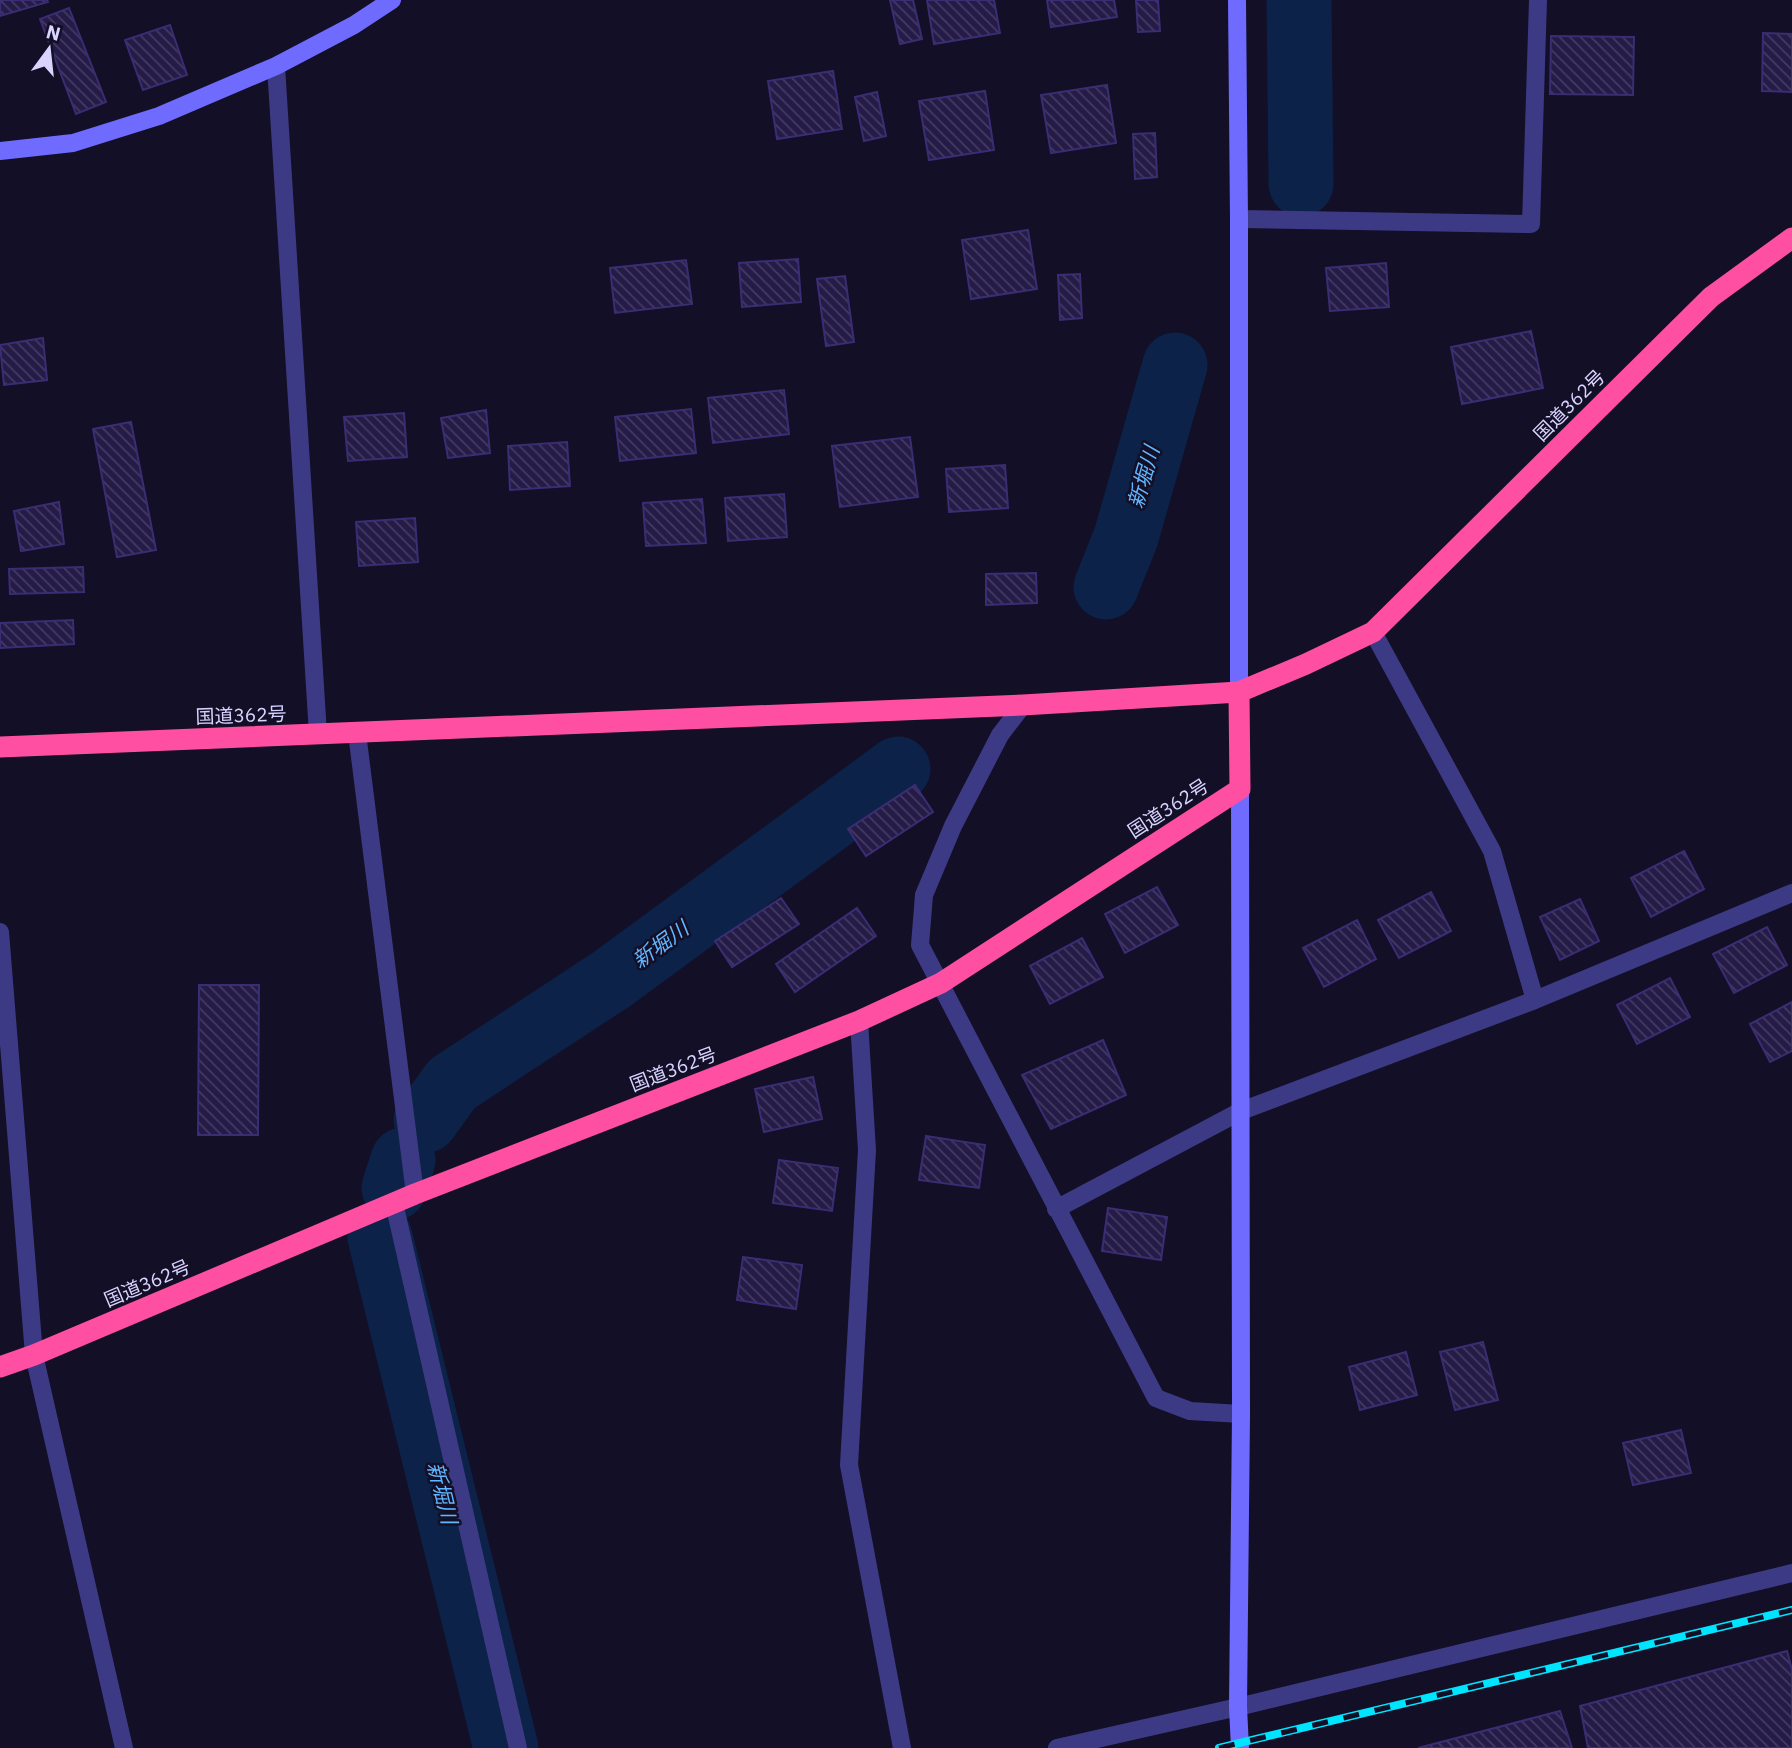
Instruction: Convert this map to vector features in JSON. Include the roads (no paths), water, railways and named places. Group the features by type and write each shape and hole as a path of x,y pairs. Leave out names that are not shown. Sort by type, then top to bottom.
{"highway":[{"name":"国道362号","path":"0,747 1023,705 1239,692 1373,632 1711,297 1792,238"},
{"name":"国道362号","path":"0,1367 415,1194 859,1021 941,983 1240,789 1239,692"}],"street":[{"path":"0,150 73,143 159,116 276,66 354,25 392,0"},
{"path":"1237,0 1239,692"},
{"path":"1239,219 1531,224 1538,0"},
{"path":"276,66 318,734"},
{"path":"1373,632 1492,851 1535,1000"},
{"path":"1023,705 1000,735 953,826 924,895 920,945 1156,1398 1190,1411 1241,1414"},
{"path":"357,733 415,1194"},
{"path":"1240,789 1240,1748"},
{"path":"1056,1209 1241,1111 1535,1000 1792,893"},
{"path":"0,932 34,1355 124,1748"},
{"path":"859,1021 867,1150 849,1465 902,1748"},
{"path":"394,1203 518,1748"},
{"path":"1057,1748 1792,1573"}],"waterway":[{"name":"新堀川","path":"1299,0 1301,184"},
{"name":"新堀川","path":"1106,587 1126,537 1175,365"},
{"name":"新堀川","path":"426,1120 452,1084 612,979 898,769"},
{"name":"新堀川","path":"394,1188 403,1160"},
{"name":"新堀川","path":"380,1237 506,1748"}],"railway":[{"path":"1219,1748 1792,1610"}]}
